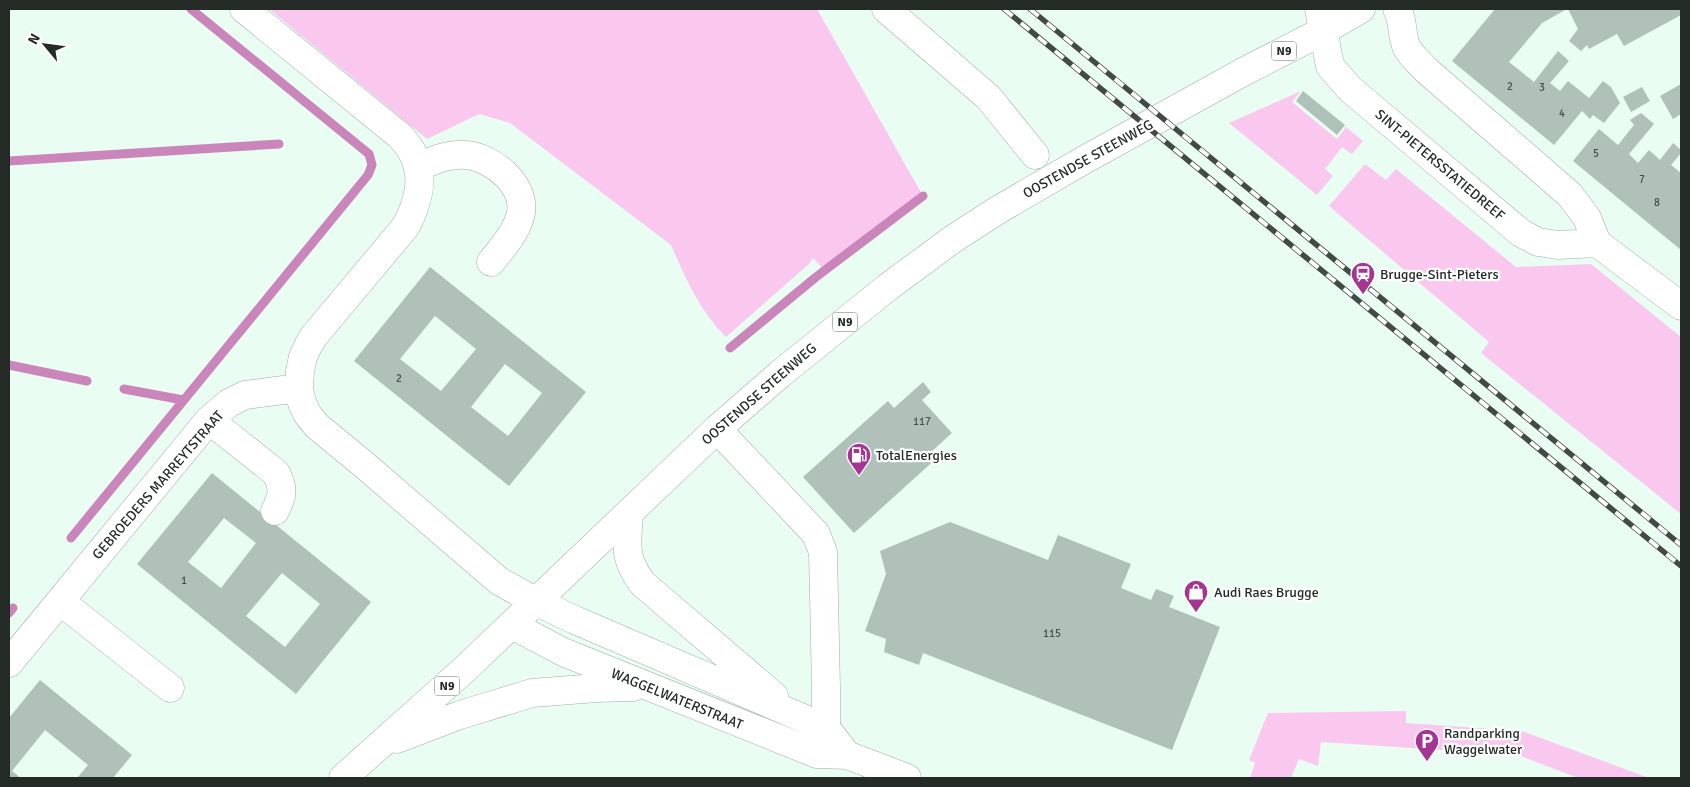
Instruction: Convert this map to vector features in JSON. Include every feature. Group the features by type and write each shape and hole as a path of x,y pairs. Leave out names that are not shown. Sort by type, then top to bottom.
{"main road":[{"path":"244,9 400,136 412,152 418,167 420,186 416,206 406,226 314,336 303,357 299,388 302,403 308,416 317,426 499,581 575,620 826,728 847,755"},
{"path":"886,9 989,98 1035,155"},
{"name":"OOSTENDSE STEENWEG","path":"343,778 537,602 717,430 780,374 888,287 953,238 998,210 1245,71 1321,20 1361,9"},
{"path":"1397,9 1401,16 1406,47 1412,56 1570,196 1587,218 1597,243 1681,306"},
{"name":"SINT-PIETERSSTATIEDREEF","path":"1321,20 1330,66 1350,89 1521,233 1538,242 1558,245 1597,243"},
{"path":"418,167 446,156 466,154 489,163 515,184 521,199 521,215 514,231 491,262"},
{"name":"GEBROEDERS MARREYTSTRAAT","path":"9,663 209,420 229,403 245,395 299,388"},
{"path":"209,420 276,474 282,485 282,498 276,511"},
{"path":"717,430 816,534 823,552 826,728"},
{"path":"629,514 626,549 632,570 644,584 798,716"},
{"path":"499,581 512,625"},
{"path":"60,601 170,688"},
{"name":"WAGGELWATERSTRAAT","path":"512,625 548,646 817,754 847,755 907,778"},
{"path":"381,745 460,715 532,693 645,686"}],"shaded area":[{"path":"269,9 817,9 923,196 825,271 813,258 809,264 726,337 708,317 688,282 671,245 510,123 479,114 427,139"},
{"path":"1301,91 1292,102 1337,139 1346,127 1363,141 1352,154 1342,147 1325,169 1333,176 1317,195 1229,123"},
{"path":"1365,164 1386,180 1396,169 1516,267 1591,264 1681,337 1681,514 1481,353 1489,342 1329,206"},
{"path":"1406,711 1406,723 1522,731 1649,778 1578,778 1518,755 1321,742 1318,766 1299,759 1291,778 1250,778 1255,763 1249,760 1268,713"}],"building":[{"path":"1495,9 1567,9 1542,23 1509,62 1534,82 1558,51 1569,61 1550,83 1560,91 1568,81 1589,98 1603,81 1611,87 1620,103 1604,123 1593,115 1590,119 1582,111 1554,145 1452,61"},
{"path":"1568,9 1681,9 1681,15 1624,46 1617,34 1589,49 1587,45 1581,51 1569,41 1578,29"},
{"path":"1681,84 1681,114 1673,119 1660,96"},
{"path":"1642,87 1650,101 1631,112 1623,97"},
{"path":"1303,91 1345,125 1337,135 1296,101"},
{"path":"1641,113 1654,124 1629,154 1638,163 1649,150 1660,160 1673,143 1681,150 1681,153 1671,165 1681,173 1681,250 1573,161 1599,129 1618,145 1634,125 1630,120"},
{"path":"430,267 586,392 509,486 354,361","holes":["435,316 476,349 441,391 400,359","505,364 542,393 508,436 471,407"]},
{"path":"923,382 931,392 922,400 952,433 932,451 938,457 854,533 803,477 888,401 894,408"},
{"path":"212,473 371,602 296,694 137,564","holes":["224,518 256,543 221,588 188,562","282,573 320,604 285,647 246,616"]},
{"path":"950,522 1048,560 1058,535 1131,564 1121,588 1151,600 1156,589 1174,596 1169,607 1220,627 1172,750 923,653 919,665 884,652 886,639 865,631 886,574 880,551"},
{"path":"40,680 132,755 113,778 77,778 88,765 45,730 12,771 21,778 9,778 9,718"}],"waterway":[{"path":"71,538 368,175 372,165 369,154 191,9"},
{"path":"9,161 279,144"},
{"path":"730,348 816,277 923,196"},
{"path":"9,365 87,381"},
{"path":"124,389 183,400"},
{"path":"9,613 13,608"}],"railway":[{"path":"1004,9 1681,566"},
{"path":"1030,9 1681,545"}],"place":[{"name":"Brugge-Sint-Pieters","path":"1363,295"},
{"name":"TotalEnergies","path":"859,476"},
{"name":"Audi Raes Brugge","path":"1196,613"},
{"name":"Randparking Waggelwater","path":"1427,762"}]}
